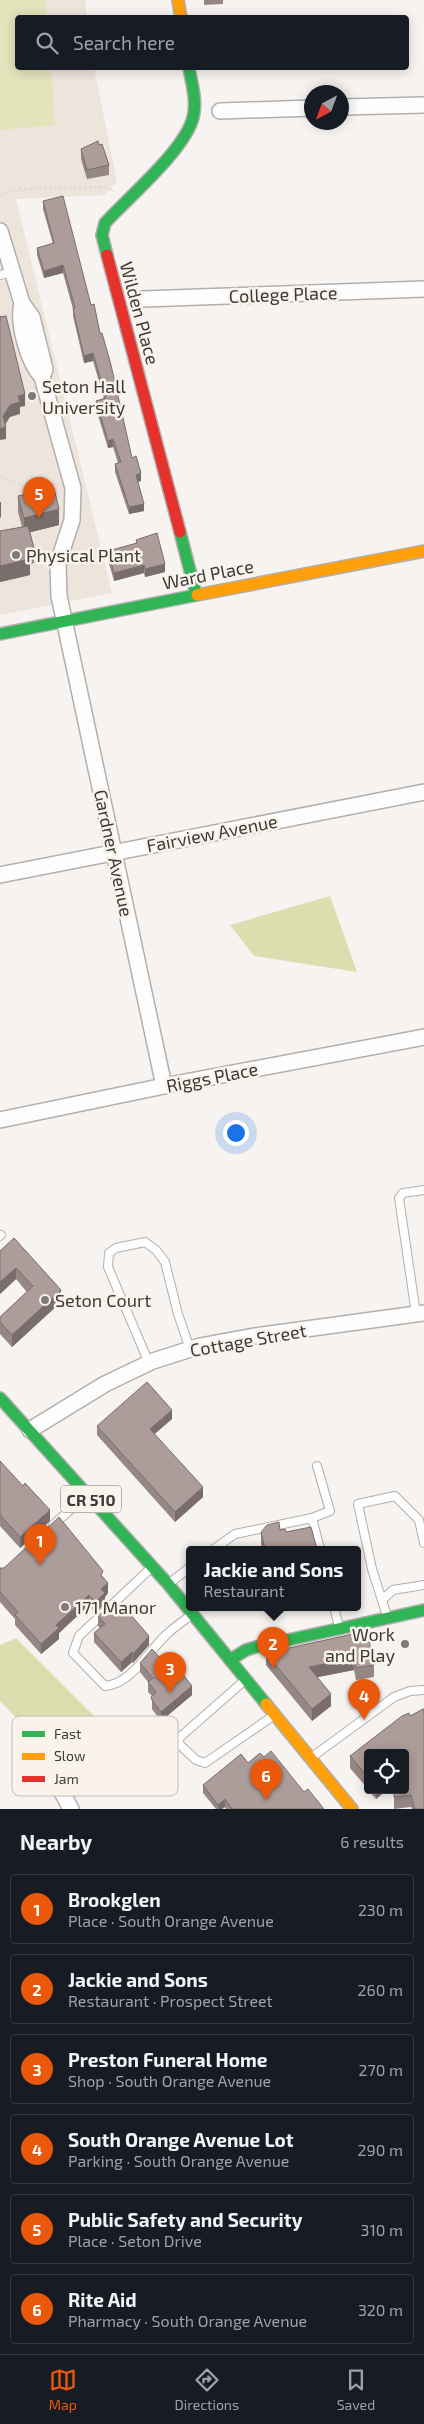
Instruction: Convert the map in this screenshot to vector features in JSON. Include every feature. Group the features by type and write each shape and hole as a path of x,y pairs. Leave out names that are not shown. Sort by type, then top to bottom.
{"street":[{"path":"178,0 180,15"},
{"name":"Wilden Place","path":"189,70 194,100 192,122 180,142 105,223 102,235 196,594"},
{"path":"349,107 424,105"},
{"path":"220,111 304,108"},
{"name":"Gardner Avenue","path":"0,231 6,273 32,317 45,369 42,377 73,488 72,520 58,563 57,579 164,1086"},
{"name":"College Place","path":"143,298 424,289"},
{"name":"Ward Place","path":"0,634 196,594 424,551"},
{"name":"Fairview Avenue","path":"0,875 424,792"},
{"name":"Riggs Place","path":"0,1120 164,1086 424,1037"},
{"name":"Cottage Street","path":"30,1430 105,1384 149,1364 190,1349 254,1336 420,1314"},
{"name":"CR 510","path":"0,1398 153,1567 186,1606"},
{"path":"230,1660 246,1650 424,1610"},
{"name":"CR 510","path":"190,1611 352,1809"},
{"path":"63,1796 70,1809"}],"lane":[{"path":"420,1314 399,1198 403,1193 424,1190"},
{"path":"149,1364 108,1267 110,1253 116,1248 145,1242 156,1250 165,1262 178,1314 190,1349"},
{"path":"218,1546 235,1534 312,1518 330,1511 317,1466"},
{"path":"43,1534 87,1494"},
{"path":"387,1618 358,1504 395,1496 419,1520 424,1543"},
{"path":"312,1518 319,1546"},
{"path":"153,1567 79,1636 73,1653 105,1686 115,1685 127,1677 165,1636 192,1614"},
{"path":"168,1584 186,1570"},
{"path":"382,1600 393,1590 424,1585"},
{"path":"335,1611 339,1629"},
{"path":"246,1680 179,1738 179,1744 196,1760 205,1763 275,1715"},
{"path":"310,1758 394,1697 410,1691 424,1690"}],"path":[{"path":"0,195 20,189 103,186 111,189"},
{"path":"0,476 23,485"}],"shaded area":[{"name":"Seton Hall University","path":"0,0 85,0 87,15 15,15 15,70 94,70 117,182 104,195 16,199 112,593 0,615"}],"green space":[{"path":"0,0 45,0 47,15 15,15 15,70 51,70 55,125 0,130"},
{"path":"330,896 357,972 254,956 230,925"},
{"path":"16,1638 94,1716 14,1716 0,1701 0,1645"}],"building":[{"path":"98,141 99,145 102,144 109,165 87,170 81,149"},
{"path":"63,196 91,305 94,304 100,333 102,333 111,365 132,458 136,456 141,473 136,475 144,504 129,507 115,464 121,462 113,439 108,441 96,401 106,398 93,353 84,356 73,309 75,308 63,265 44,271 37,248 54,243 43,201"},
{"path":"6,316 25,394 18,396 20,402 10,405 3,416 6,427 0,429 0,317"},
{"path":"54,488 59,509 24,518 18,496"},
{"path":"28,526 34,548 28,549 30,559 0,566 0,531"},
{"path":"157,533 165,564 145,569 144,565 114,573 108,551 137,543 136,540"},
{"name":"Seton Court","path":"14,1238 61,1290 12,1335 0,1322 0,1317 33,1286 16,1268 0,1282 0,1251"},
{"path":"147,1382 172,1410 150,1429 203,1487 175,1512 97,1426"},
{"path":"0,1461 23,1486 25,1483 50,1510 20,1537 0,1515"},
{"path":"59,1517 103,1571 101,1575 108,1583 101,1589 105,1593 95,1602 89,1595 56,1625 59,1628 41,1644 15,1615 18,1612 0,1592 0,1568 4,1568"},
{"path":"279,1522 280,1530 285,1529 286,1532 311,1527 316,1546 264,1546 261,1532 267,1525"},
{"path":"112,1603 118,1611 123,1606 149,1636 133,1654 132,1652 121,1662 94,1633 105,1624 98,1616"},
{"path":"367,1631 374,1665 356,1668 354,1658 309,1667 331,1694 312,1709 266,1653"},
{"path":"152,1649 161,1659 167,1654 192,1686 161,1712 151,1697 156,1692 148,1682 153,1678 140,1663"},
{"path":"424,1709 424,1809 415,1809 411,1795 394,1797 394,1794 409,1794 409,1749 364,1749 364,1772 350,1756 402,1716 409,1713 410,1716"},
{"path":"271,1751 304,1792 308,1789 324,1809 232,1809 225,1799 218,1805 203,1785 241,1754 248,1763 260,1753 264,1757"}],"traffic: fast":[{"path":"107,255 102,235 105,223 166,160 186,134 192,121 194,101 189,70"},
{"path":"180,532 196,594"},
{"path":"0,634 197,595"},
{"path":"0,1398 186,1606"},
{"path":"230,1660 246,1650 256,1647 424,1610"},
{"path":"190,1611 266,1704"}],"traffic: slow":[{"path":"178,0 180,15"},
{"path":"197,595 424,551"},
{"path":"266,1704 352,1809"}],"traffic: jam":[{"path":"107,255 180,532"}],"place":[{"name":"Seton Hall University","path":"32,396"},
{"name":"Public Safety and Security","path":"39,518"},
{"name":"Physical Plant","path":"16,555"},
{"name":"Seton Court","path":"45,1300"},
{"name":"Brookglen","path":"40,1565"},
{"name":"171 Manor","path":"65,1607"},
{"name":"Work and Play","path":"405,1644"},
{"name":"Jackie and Sons","path":"273,1668"},
{"name":"Preston Funeral Home","path":"170,1693"},
{"name":"South Orange Avenue Lot","path":"364,1720"},
{"name":"Rite Aid","path":"266,1800"}]}
